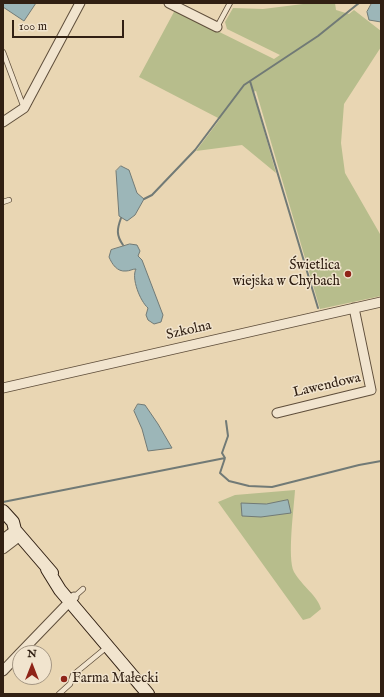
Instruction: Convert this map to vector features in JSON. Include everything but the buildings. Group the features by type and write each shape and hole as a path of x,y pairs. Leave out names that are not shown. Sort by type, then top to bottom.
{"street":[{"path":"3,122 22,111 80,3"},
{"path":"169,3 217,27"},
{"name":"Szkolna","path":"3,388 381,302"},
{"name":"Lawendowa","path":"277,412 371,390 354,308"},
{"path":"3,511 13,522 17,533 47,569 56,586 75,596 104,641 143,691"},
{"path":"3,521 9,529 17,533"},
{"path":"3,539 17,533"},
{"path":"3,550 17,533"},
{"path":"28,645 75,596"},
{"path":"3,671 12,661"}],"lane":[{"path":"217,27 230,3"},
{"path":"3,52 22,111"},
{"path":"3,202 9,200"},
{"path":"59,694 70,684 73,675 104,641"}],"green space":[{"path":"311,3 335,3 336,10 349,14 354,10 381,31 381,47 344,104 341,143 345,173 380,234 381,296 320,309 256,91 253,92 276,173 242,145 196,151 220,119 139,77 175,10 274,59 280,55 227,29 225,22 233,8 263,9"},
{"path":"295,490 291,545 292,565 297,577 317,600 321,609 310,618 303,620 218,502 235,495"}],"water":[{"path":"3,3 36,3 24,21 3,7"},
{"path":"372,3 381,3 381,22 369,20 367,12"},
{"path":"121,166 129,170 137,193 144,199 135,215 127,221 119,216 116,171"},
{"path":"130,244 137,245 140,251 138,256 142,260 163,315 161,322 154,324 148,320 146,315 148,308 142,300 135,283 136,269 123,271 117,269 109,257 111,250"},
{"path":"138,404 145,405 172,448 148,451 142,429 134,411"},
{"path":"288,500 291,513 261,517 242,516 241,503 266,504"}],"waterway":[{"path":"144,199 152,195 195,150 244,85 318,36 359,3"},
{"path":"250,81 318,308"},
{"path":"121,218 118,232 119,238 123,245"},
{"path":"226,421 228,436 222,453 225,458 220,473 229,481 249,486 272,487 359,465 381,461"},
{"path":"3,502 225,458"}],"place":[{"name":"Świetlica wiejska w Chybach","path":"348,274"},
{"name":"Farma Małecki","path":"64,679"}]}
